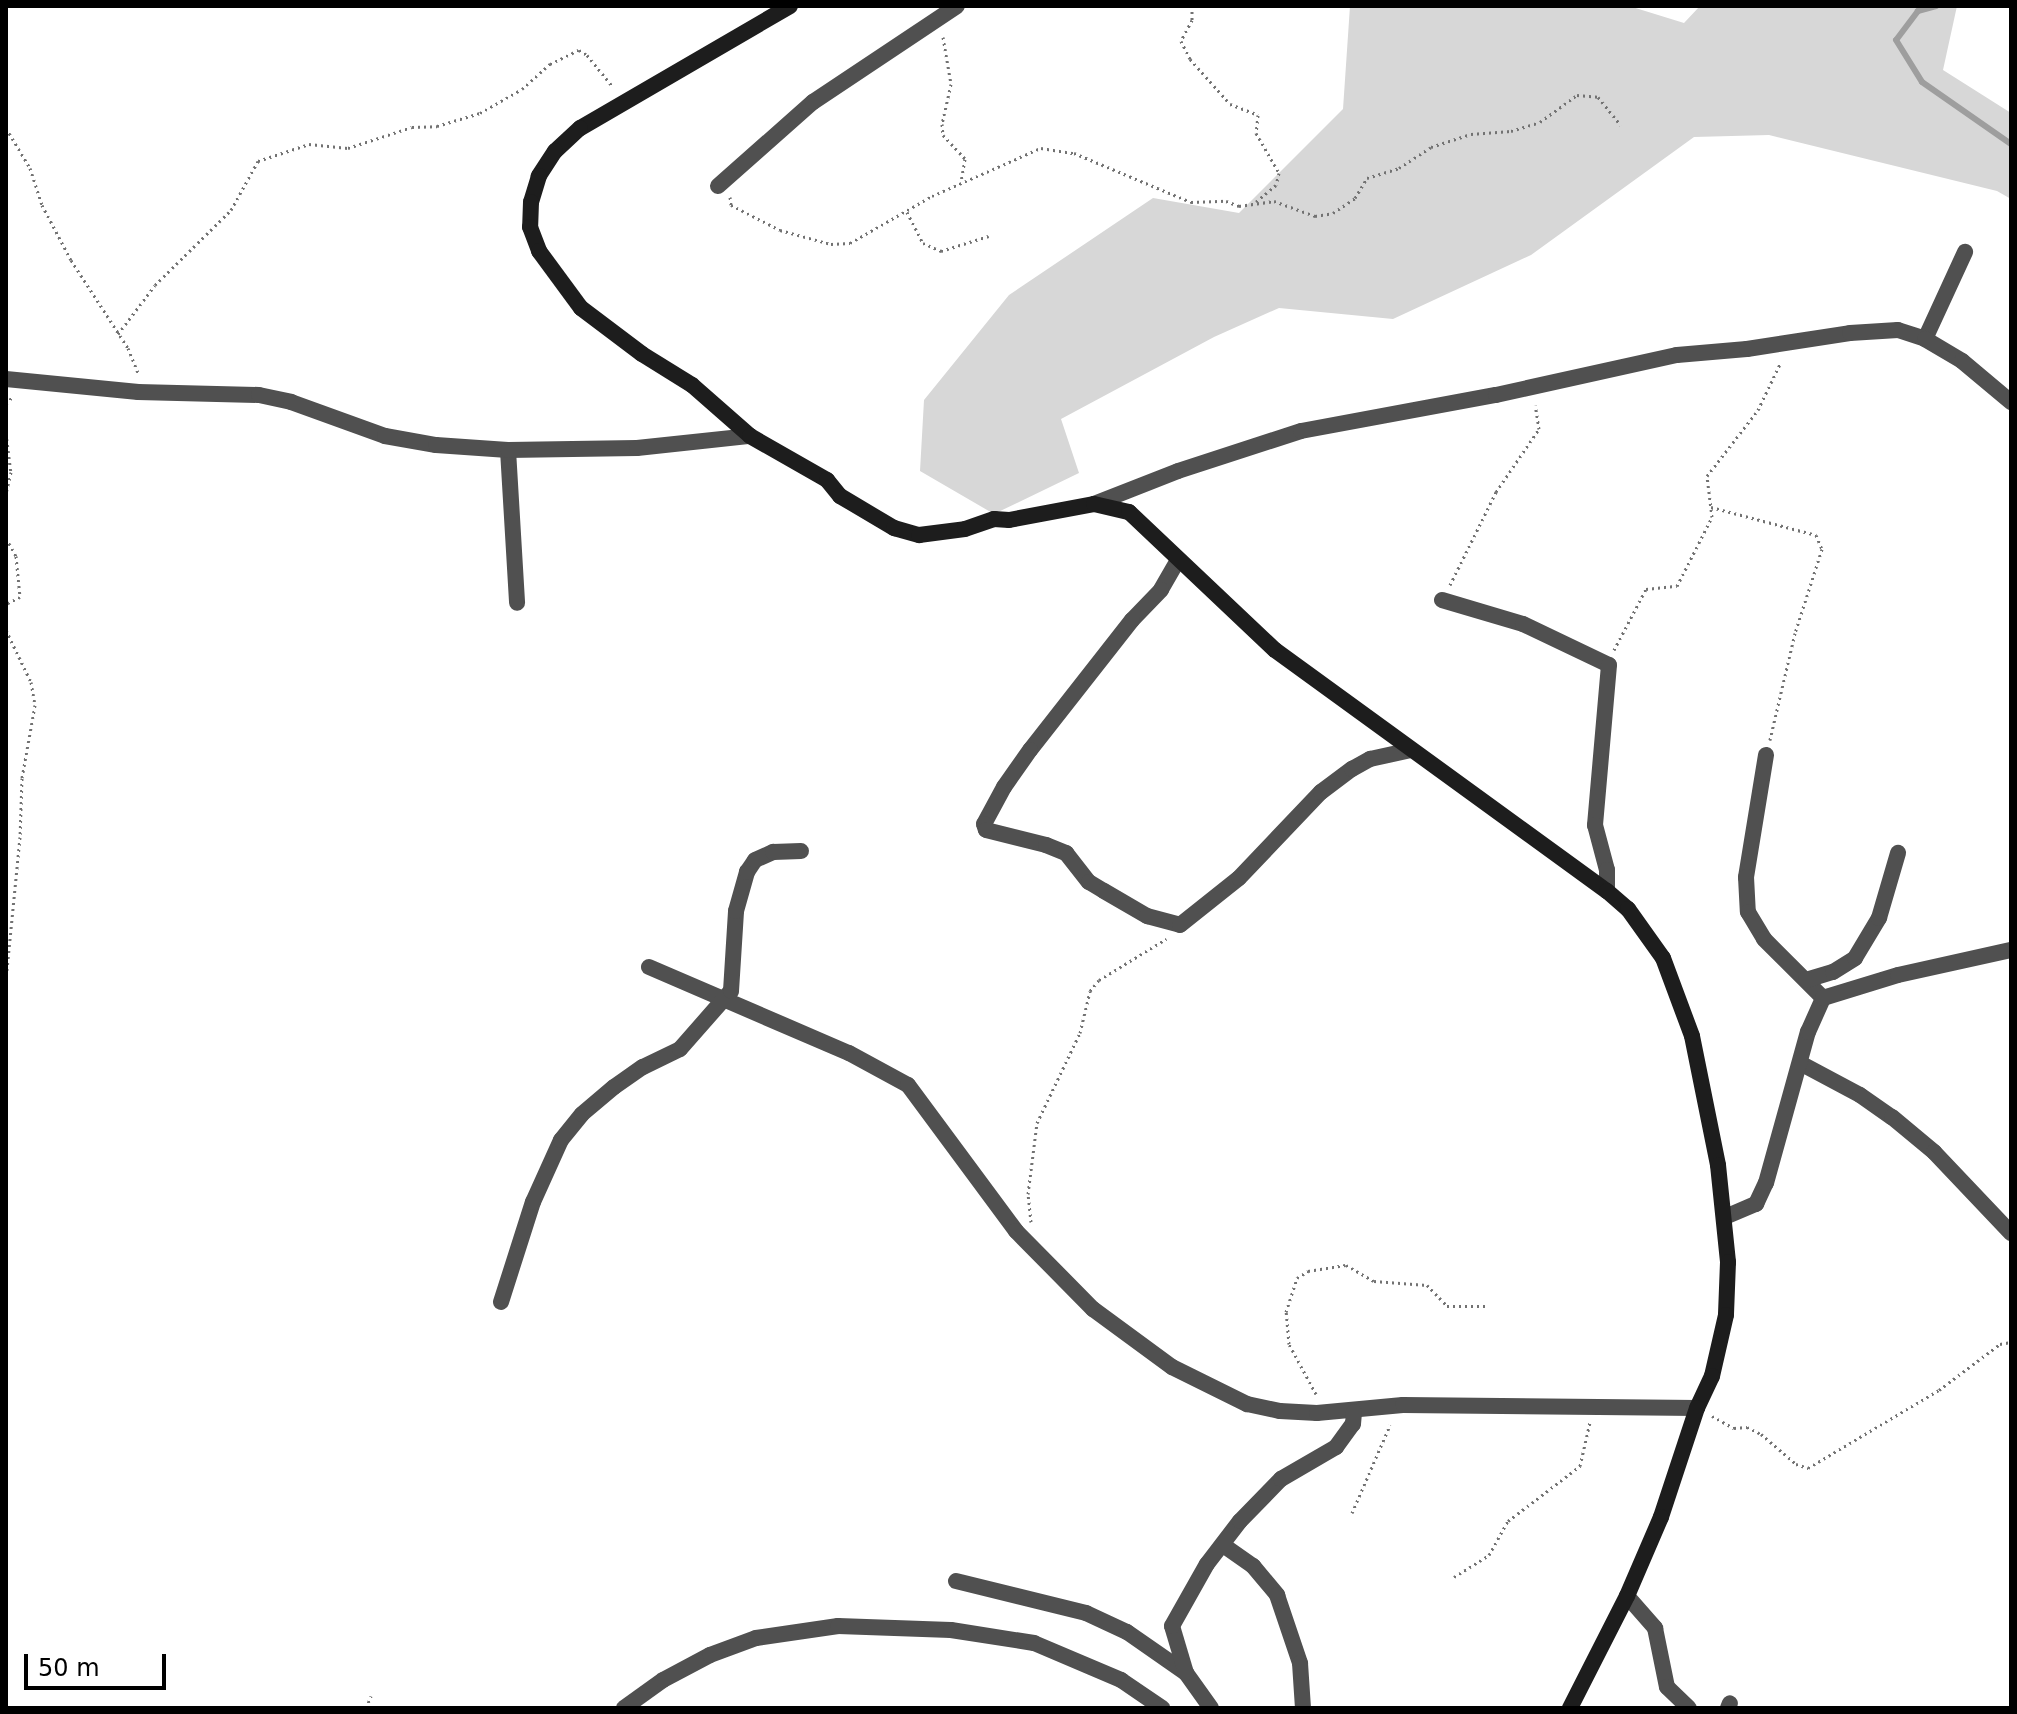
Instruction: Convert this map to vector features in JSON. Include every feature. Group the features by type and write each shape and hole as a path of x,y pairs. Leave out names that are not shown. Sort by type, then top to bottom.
{"main road":[{"path":"790,6 580,128 555,151 539,176 531,202 530,227 539,251 581,308 642,354 692,385 750,436 827,480 840,496 866,515 919,535 965,529 994,519 1009,520 1094,504 1129,512 1275,650 1607,891 1644,929 1663,958 1679,994 1692,1036 1725,1217 1726,1315 1712,1376 1697,1408 1661,1517 1627,1596 1570,1708"}],"street":[{"path":"718,186 813,102 956,7"},
{"path":"1925,339 1965,252"},
{"path":"1094,504 1277,437 1677,355 1898,330 1925,339 1962,361 2011,402"},
{"path":"6,379 138,392 259,395 291,402 385,436 436,445 508,450 637,448 750,436"},
{"path":"508,450 517,603"},
{"path":"1178,560 1161,590 1132,620 1030,750 984,824 992,833 1046,845 1066,853 1096,886 1147,916 1180,925 1239,878 1321,792 1370,759 1411,750"},
{"path":"1442,600 1523,624 1609,665 1595,825 1607,870 1607,891"},
{"path":"1766,755 1746,877 1748,912 1764,939 1823,998"},
{"path":"501,1302 533,1202 561,1140 582,1114 614,1087 643,1067 680,1049 731,991 734,926 747,872 755,860 773,852 801,851"},
{"path":"1806,980 1833,972 1855,958 1879,918 1898,853"},
{"path":"1725,1217 1756,1204 1766,1183 1808,1032 1823,998 1898,975 2011,950"},
{"path":"649,967 849,1053 908,1085 1016,1231 1093,1309 1172,1367 1247,1404 1280,1411 1317,1413 1354,1412 1403,1405 1697,1408"},
{"path":"1800,1063 1860,1095 1892,1117 1934,1152 2011,1233"},
{"path":"1211,1708 1186,1673 1172,1626 1207,1564 1240,1521 1281,1479 1336,1447 1353,1424 1354,1412"},
{"path":"1223,1545 1253,1566 1277,1595 1300,1663 1303,1708"},
{"path":"956,1581 1086,1613 1127,1632 1186,1673"},
{"path":"1627,1596 1655,1628 1667,1687 1689,1708"},
{"path":"624,1708 663,1680 733,1646 756,1638 838,1626 951,1630 1034,1643 1121,1680 1162,1708"}],"path":[{"path":"1192,6 1189,8 1192,20 1181,41 1190,59 1230,104 1258,115 1256,133 1279,173 1276,185 1256,202"},
{"path":"956,7 943,30 951,84 942,124 943,135 965,159 961,182"},
{"path":"118,334 155,285 231,210 258,161 309,144 348,148 412,127 437,126 480,113 522,89 550,64 579,50 587,55 605,80 628,99"},
{"path":"718,186 730,196 731,205 761,217 770,226 831,244 850,243 888,218 907,212 961,182 982,177 1041,148 1074,153 1191,202 1226,201 1239,206 1274,201 1315,216 1333,213 1355,198 1367,178 1399,168 1431,147 1471,134 1511,131 1540,122 1577,95 1598,97 1621,125"},
{"path":"6,128 30,168 42,205 71,260 128,348 139,376 138,392"},
{"path":"907,212 923,243 941,251 989,236"},
{"path":"1609,665 1617,638 1646,589 1677,586 1712,517 1707,476 1758,410 1791,342"},
{"path":"1442,600 1496,492 1539,429 1531,386"},
{"path":"6,433 11,472 6,493"},
{"path":"1711,507 1816,535 1822,549 1795,633 1766,755"},
{"path":"6,538 16,556 20,597 6,604"},
{"path":"6,630 31,682 35,705 22,778 20,837 6,980"},
{"path":"1016,1231 1029,1238 1029,1181 1037,1123 1080,1033 1090,991 1099,980 1144,955 1180,925"},
{"path":"1317,1413 1321,1417 1309,1378 1299,1366 1289,1344 1286,1312 1297,1278 1328,1266 1346,1265 1374,1281 1427,1285 1447,1306 1487,1306"},
{"path":"1697,1408 1734,1428 1747,1427 1761,1434 1796,1464 1808,1468 1939,1390 2000,1344 2011,1342"},
{"path":"1352,1513 1385,1436 1403,1405"},
{"path":"1454,1577 1489,1555 1508,1521 1580,1466 1594,1407"},
{"path":"366,1708 371,1696"}],"shaded area":[{"path":"1350,6 1629,6 1684,23 1700,6 1957,6 1943,70 2011,113 2011,199 1997,191 1769,135 1694,137 1531,255 1393,319 1279,308 1214,337 1061,419 1079,473 994,514 920,471 924,400 1009,295 1153,198 1239,213 1343,109"}],"waterway":[{"path":"1936,6 1918,11 1896,40 1922,82 2011,144"}]}
